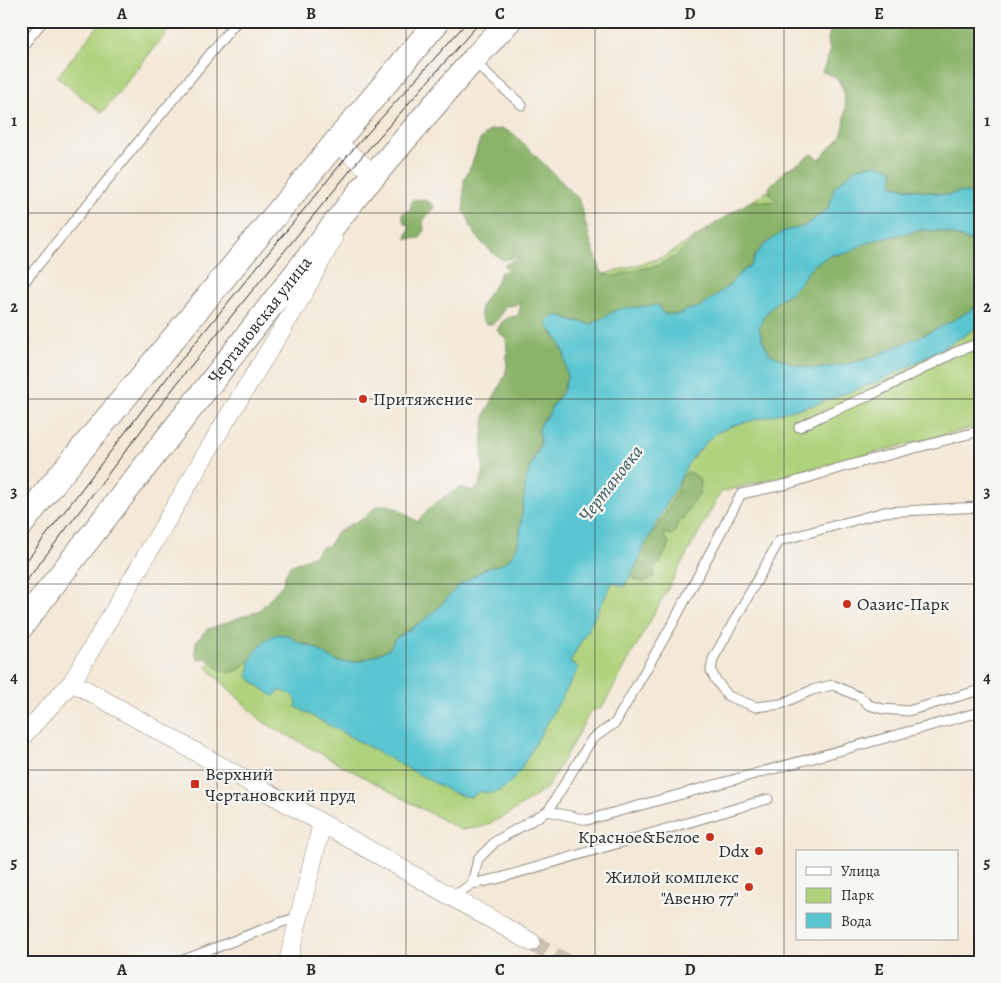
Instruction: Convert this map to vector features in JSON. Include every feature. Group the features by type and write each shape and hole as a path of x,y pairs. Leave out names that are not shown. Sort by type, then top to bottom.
{"main road":[{"name":"Чертановская улица","path":"21,627 374,174 509,21"},
{"path":"21,525 336,142 428,25"}],"street":[{"path":"336,142 374,174"},
{"path":"21,738 72,682 217,435 297,305 358,194"},
{"path":"72,682 531,942"},
{"path":"288,962 322,823"}],"lane":[{"path":"21,48 43,21"},
{"path":"21,286 236,21"},
{"path":"473,60 522,105"},
{"path":"799,427 869,396 958,351 980,343"},
{"path":"472,884 478,859 496,841 548,811 592,739 615,723 673,623 741,494 788,484 839,468 980,431"},
{"path":"980,507 884,512 779,541 713,660 711,670 715,679 728,696 756,707 781,704 812,690 833,685 860,697 869,705 884,709 908,711 980,690"},
{"path":"548,811 587,820 980,712"},
{"path":"452,897 472,884 509,876 768,799"},
{"path":"179,962 299,917"}],"green space":[{"path":"102,21 176,21 102,113 57,77"},
{"path":"835,21 980,21 980,200 976,195 961,192 947,195 893,185 876,164 864,165 857,168 834,188 828,209 803,227 784,231 776,237 755,256 752,264 702,307 687,310 677,315 663,314 601,320 590,325 561,315 551,332 559,341 564,353 567,378 548,416 541,422 539,430 540,442 526,479 519,541 514,553 508,560 485,569 473,577 427,618 397,637 389,649 366,659 352,662 333,660 320,650 307,644 294,642 257,654 239,670 229,673 219,669 206,658 198,660 195,654 196,642 206,630 260,610 283,584 290,566 315,555 321,547 329,546 336,533 364,518 376,507 386,504 398,509 418,522 431,507 461,487 472,491 478,488 484,470 482,456 485,414 505,376 507,366 506,338 497,331 500,324 505,320 518,316 521,304 505,306 499,318 493,324 486,324 481,319 481,306 496,284 500,273 508,270 504,265 521,256 502,260 479,238 464,212 464,180 480,140 490,130 502,129 513,133 579,199 591,244 602,273 612,277 656,266 675,257 696,237 751,201 779,202 770,195 769,187 787,169 811,154 822,161 827,151 838,140 845,117 844,92 836,78 822,72 830,52 828,40 830,30"},
{"path":"980,21 980,426 721,492 602,708 591,711 547,788 507,815 482,827 461,830 263,722 206,667 494,492 515,344 605,274 664,257 848,140"},
{"path":"421,199 431,203 434,207 423,221 424,231 420,238 407,239 410,226 404,223 402,214 410,210 412,200"},
{"path":"921,230 952,234 980,247 980,303 943,326 873,357 852,363 816,369 795,365 770,354 759,328 764,316 777,301 790,293 800,283 815,264 831,255 847,253 875,240"},
{"path":"688,472 696,475 700,481 698,497 694,499 684,518 676,526 675,532 672,535 664,533 669,544 660,563 655,565 654,576 644,582 635,580 629,568 662,520 681,478"}],"water":[{"name":"Верхний Чертановский пруд","path":"876,164 893,169 893,186 947,195 961,192 976,195 980,200 980,247 973,242 941,231 921,230 875,240 847,253 831,255 815,264 800,283 790,293 777,301 764,316 759,328 770,354 795,365 816,369 852,363 873,357 943,326 980,303 980,325 939,350 877,382 816,404 735,425 716,433 709,439 689,462 624,587 613,582 570,662 579,668 519,772 507,786 492,793 480,791 472,797 451,792 296,707 296,700 287,693 279,691 273,696 252,681 248,676 250,661 266,639 277,634 289,635 299,643 313,647 338,662 358,662 389,649 395,639 427,618 459,585 485,569 508,560 514,553 519,541 526,479 541,444 539,430 541,422 548,416 552,406 563,392 567,378 564,353 559,341 547,325 548,320 552,317 561,316 590,325 618,309 658,305 663,314 677,315 702,306 752,264 755,256 764,245 784,231 803,227 828,209 834,188 842,180 857,168"}],"tunnel":[{"path":"531,942 565,962"}],"tram line":[{"path":"21,568 177,365 349,154 468,21"},
{"path":"21,588 185,373 358,161 481,21"}],"place":[{"name":"Притяжение","path":"363,399"},
{"name":"Оазис-Парк","path":"847,604"},
{"name":"Верхний Чертановский пруд","path":"195,784"},
{"name":"Красное&Белое","path":"710,837"},
{"name":"Ddx","path":"759,851"},
{"name":"Жилой комплекс \"Авеню 77\"","path":"749,887"}],"water label":[{"name":"Чертановка","path":"610,483"}]}
